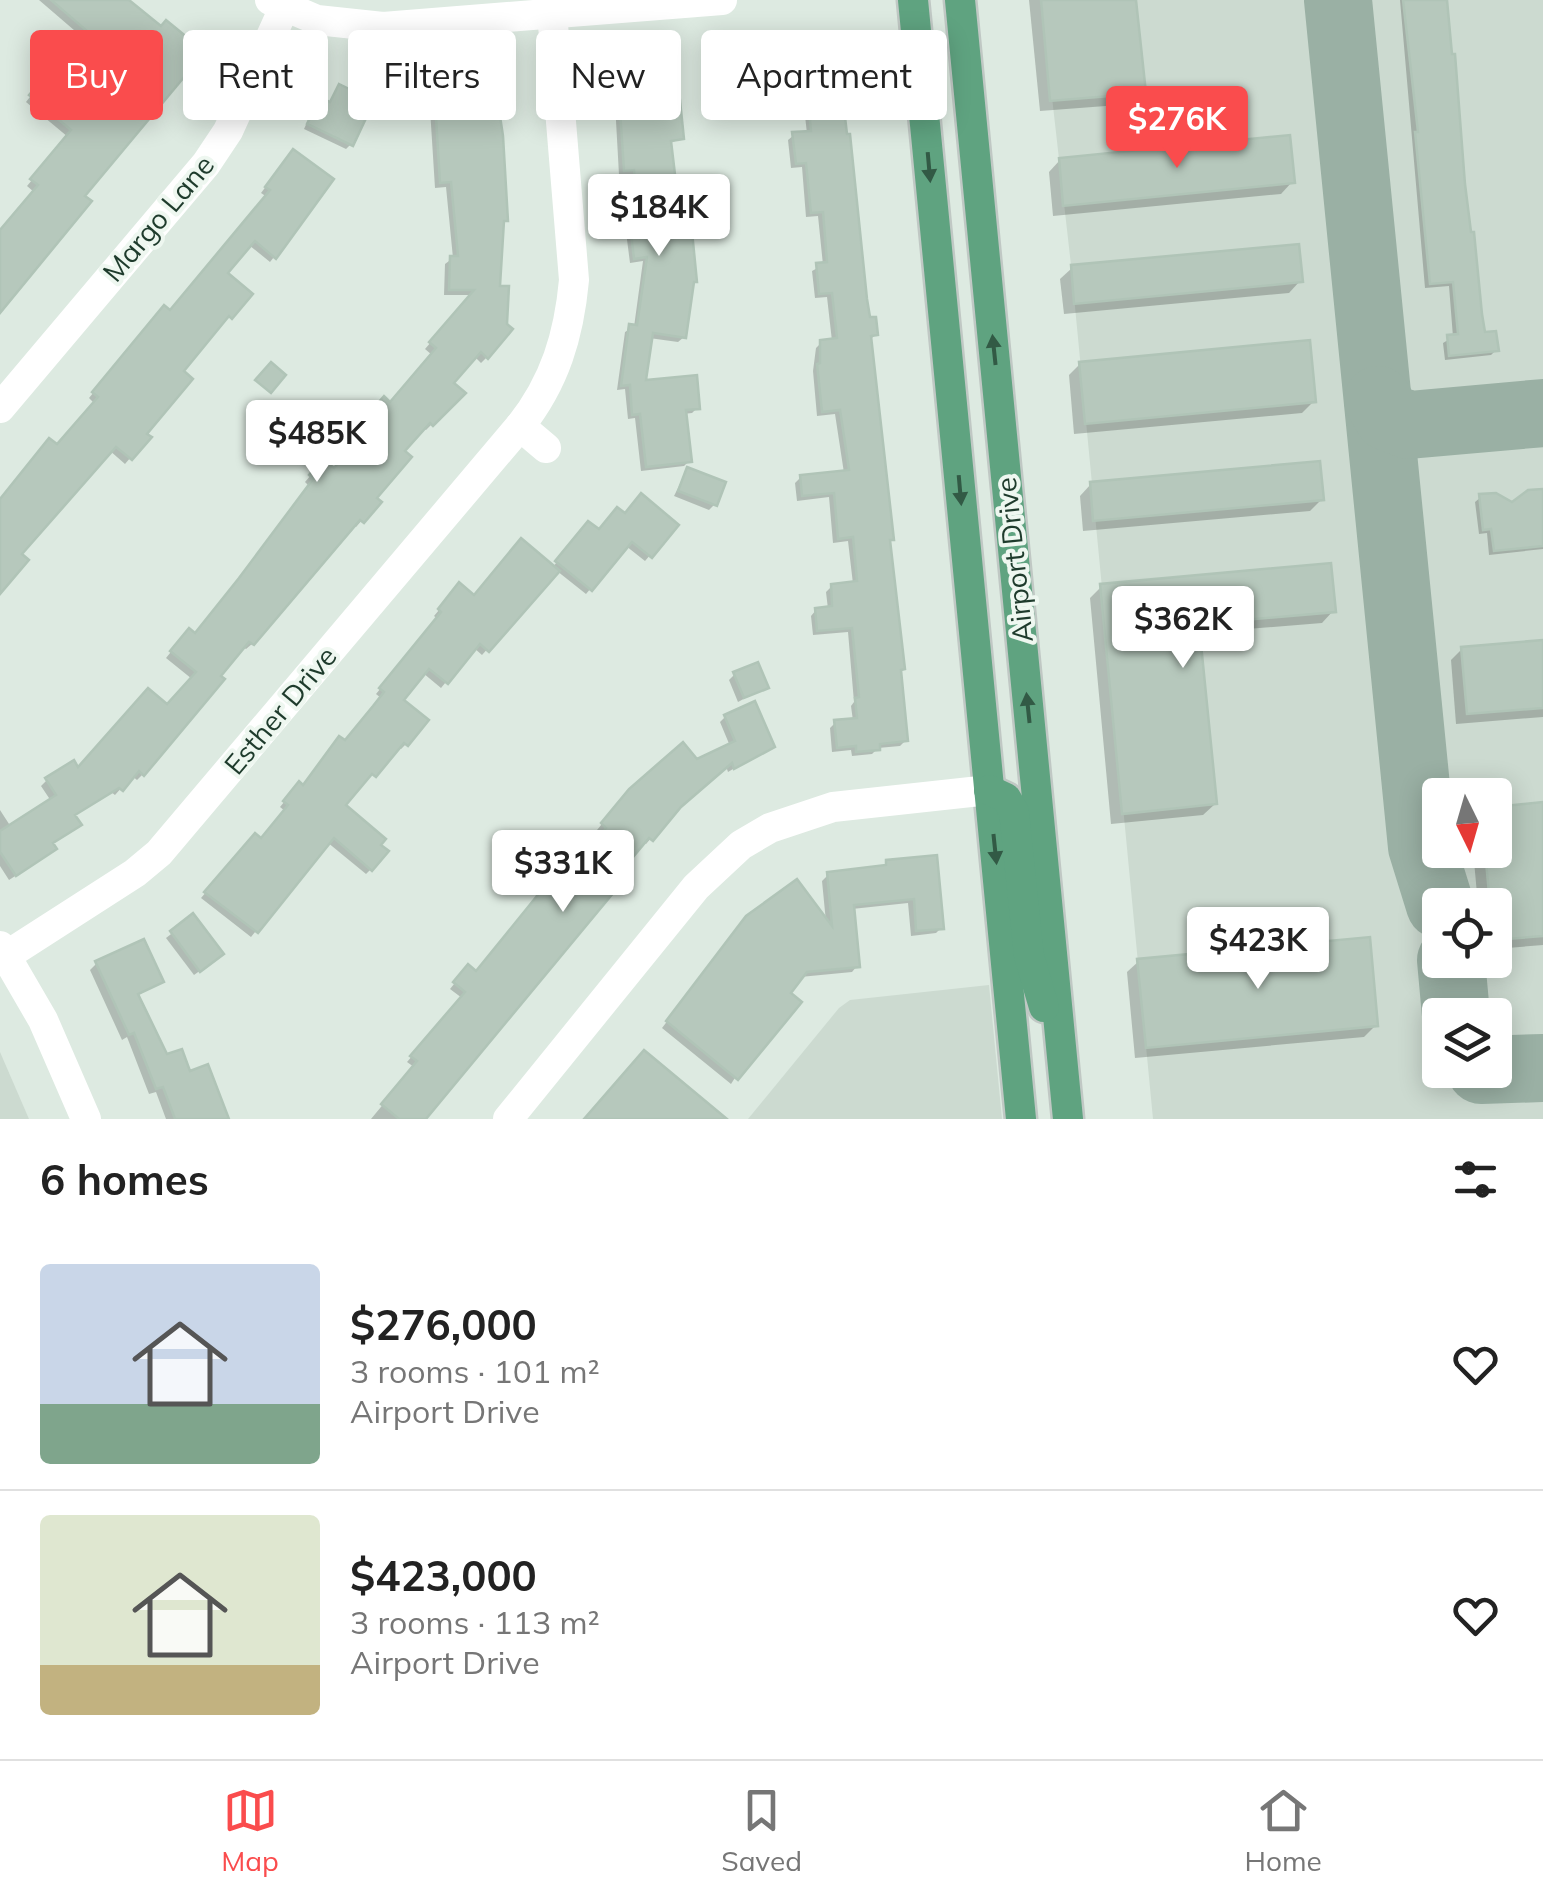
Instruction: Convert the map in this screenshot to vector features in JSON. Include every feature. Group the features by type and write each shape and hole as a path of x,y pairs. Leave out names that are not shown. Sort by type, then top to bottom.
{"main road":[{"name":"Airport Drive","path":"913,0 1021,1119"},
{"name":"Airport Drive","path":"960,0 1068,1119"},
{"path":"989,790 1006,798 1014,812 1029,956 1063,1067"}],"street":[{"path":"277,4 317,20 383,28 552,7 722,0"},
{"name":"Margo Lane","path":"0,408 206,164 228,131 277,4"},
{"name":"Esther Drive","path":"3,951 135,873 159,853 520,426 548,385 570,320 574,280 552,7"},
{"path":"520,426 546,448"},
{"path":"508,1119 696,887 741,845 784,822 834,807 989,790"},
{"path":"3,951 44,1020 86,1119"}],"shaded area":[{"path":"1041,0 1543,0 1543,1119 1153,1119 1071,265"},
{"path":"989,985 1002,1119 748,1119 839,1008 850,1000"},
{"path":"0,1052 29,1119 0,1119"}],"building":[{"path":"51,0 129,0 161,26 166,20 183,34 183,78 163,102 163,30 86,30"},
{"path":"1041,0 1136,0 1146,93 1050,101"},
{"path":"1403,0 1447,0 1482,314 1485,332 1496,331 1499,351 1449,356 1447,335 1458,334 1453,282 1430,284"},
{"path":"339,84 348,88 348,120 365,120 353,146 307,124 309,120 328,120 330,102"},
{"path":"681,110 684,139 671,141 676,183 687,181 697,282 686,338 653,333 646,380 697,375 700,409 686,410 692,462 646,467 640,414 632,415 630,385 621,386 629,324 637,325 647,257 634,259 629,217 639,215 634,170 624,171 621,120 681,120"},
{"path":"59,120 148,120 85,196 92,201 0,313 0,230 38,185 30,179 71,130"},
{"path":"436,120 501,120 508,221 504,221 500,286 509,286 507,324 513,329 488,359 481,352 454,383 466,393 433,426 430,423 405,451 412,457 377,498 382,502 364,523 360,520 254,645 249,642 221,676 225,679 144,776 139,771 123,791 119,788 75,815 82,825 53,843 57,849 16,876 0,852 0,831 56,795 45,778 74,760 78,767 148,688 167,704 196,672 170,651 189,628 195,633 239,578 313,479 309,475 323,459 334,468 370,426 363,420 384,396 390,402 436,348 429,342 474,290 449,290 450,256 458,256 451,182 440,183"},
{"path":"810,120 845,120 867,299 870,317 876,317 878,335 871,336 894,540 890,540 905,669 901,670 908,741 880,744 880,750 856,752 856,746 837,748 834,720 857,718 855,698 859,697 852,628 817,631 815,608 832,606 831,584 857,581 853,537 838,539 834,493 802,496 800,475 849,470 840,410 822,412 817,364 820,340 837,338 832,293 819,294 816,263 827,262 823,212 811,213 806,163 796,164 792,132 811,131"},
{"path":"1290,135 1295,183 1063,206 1059,158"},
{"path":"293,149 334,179 276,259 255,241 228,273 253,294 232,319 229,316 184,371 193,379 147,434 152,437 132,460 116,447 22,554 29,560 0,594 0,499 49,438 57,444 98,397 92,392 164,305 170,310 270,190 265,187"},
{"path":"1299,244 1303,282 1074,304 1071,265"},
{"path":"1310,340 1316,402 1085,424 1079,362"},
{"path":"271,362 286,375 271,393 255,380"},
{"path":"1320,461 1324,500 1093,521 1090,482"},
{"path":"687,467 726,482 717,506 678,491"},
{"path":"1543,489 1543,546 1494,551 1491,529 1483,530 1479,494 1496,493 1512,502 1528,490"},
{"path":"641,493 679,525 652,558 632,542 592,591 555,561 588,521 599,529 617,507 625,513"},
{"path":"521,538 560,571 489,652 480,644 448,684 429,669 404,700 429,720 408,746 404,743 346,805 386,839 381,845 389,851 372,871 334,838 258,933 204,892 255,833 261,838 288,805 283,801 299,781 303,785 339,736 345,740 373,706 384,692 379,688 441,612 438,609 459,582 474,595"},
{"path":"1331,563 1336,612 1199,624 1217,804 1122,814 1100,584"},
{"path":"1543,640 1543,708 1467,714 1461,647"},
{"path":"758,662 769,688 744,698 733,672"},
{"path":"755,701 775,747 734,769 732,763 681,807 653,841 649,838 623,869 626,872 616,884 619,886 426,1119 399,1119 381,1104 417,1061 410,1056 465,992 453,982 468,964 476,971 541,891 528,881 540,866 549,873 570,848 583,858 606,828 601,823 629,789 683,742 697,759 735,741 724,715"},
{"path":"1543,802 1543,936 1512,939 1512,888 1488,888 1487,868 1512,868 1512,805"},
{"path":"937,855 944,929 916,931 914,899 854,905 860,967 807,972 791,993 802,1002 738,1080 666,1021 746,916 797,879 832,926 827,872"},
{"path":"193,913 224,954 200,972 170,931"},
{"path":"1370,937 1378,1026 1146,1048 1137,959"},
{"path":"144,939 164,982 138,994 167,1054 182,1049 190,1071 208,1064 229,1119 175,1119 163,1087 156,1089 134,1033 129,1035 95,961"},
{"path":"644,1050 727,1119 584,1119"}],"taxiway":[{"path":"1338,0 1422,847 1435,888"},
{"path":"1378,400 1388,417 1409,425 1543,413"},
{"path":"1453,978 1454,998"},
{"path":"1512,1069 1543,1068"}]}
